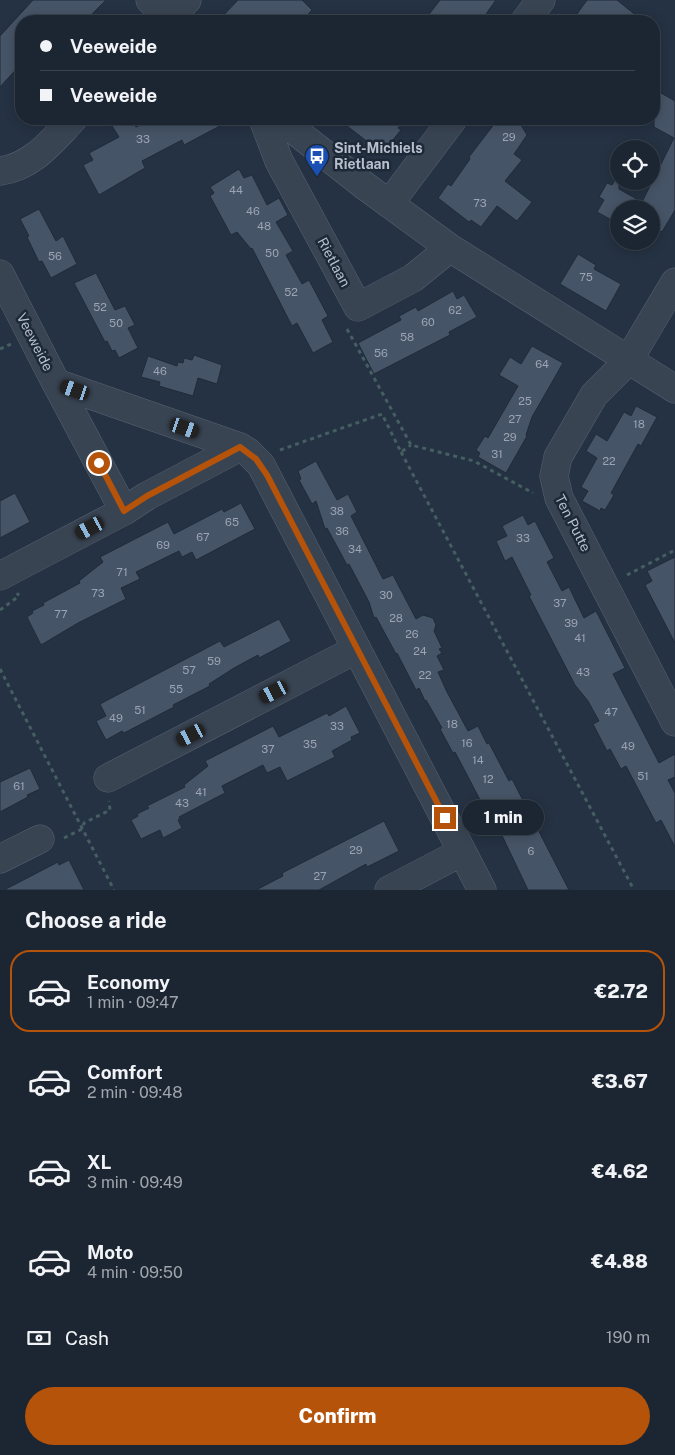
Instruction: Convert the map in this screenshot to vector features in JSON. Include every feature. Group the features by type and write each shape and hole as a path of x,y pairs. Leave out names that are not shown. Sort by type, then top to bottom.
{"street":[{"path":"150,0 173,15"},
{"path":"530,15 541,0"},
{"path":"0,171 22,164 33,158 67,125"},
{"name":"Rietlaan","path":"265,125 280,161 358,307"},
{"path":"288,125 389,204 450,248 675,389"},
{"path":"389,204 448,125"},
{"path":"358,307 413,278 450,248"},
{"name":"Veeweide","path":"0,274 124,511"},
{"name":"Ten Putte","path":"675,282 628,361 594,395 558,457 554,476 559,498 675,722"},
{"name":"Veeweide","path":"56,383 248,453"},
{"path":"0,576 124,511 147,496 248,453 267,475 482,890"},
{"path":"108,778 357,649"},
{"path":"0,859 40,839"},
{"path":"390,890 462,852"}],"path":[{"path":"358,307 347,330 411,445 474,461 541,498 559,498"},
{"path":"248,453 382,414 634,890"},
{"path":"401,452 411,445"},
{"path":"606,586 675,550"},
{"path":"0,669 114,890"},
{"path":"40,839 59,841 82,829 84,823 110,810 108,778"}],"building":[{"path":"33,0 106,0 91,15 19,15"},
{"path":"238,0 302,0 312,10 307,15 224,15"},
{"path":"440,0 496,0 485,15 429,15"},
{"path":"587,0 617,0 636,15 576,15"},
{"path":"15,20 15,71 0,87 0,36"},
{"path":"660,92 675,101 675,210 662,232 660,231 660,200 643,200 648,190 660,190 660,166 674,138 654,127 654,125 660,125"},
{"path":"222,125 184,145 182,140 142,161 145,168 99,195 83,165 93,160 89,153 119,137 112,126"},
{"path":"346,125 400,125 398,128 401,130 382,153"},
{"path":"493,125 521,125 527,135 514,154 522,160 505,181 532,202 517,221 497,206 481,227 471,220 469,222 438,198 448,184 451,186 470,159 469,157"},
{"path":"239,169 244,178 252,175 267,205 279,198 288,215 276,222 293,251 286,255 302,284 309,280 328,316 322,320 333,342 313,353 297,323 292,326 252,248 237,232 231,235 210,196 214,193 210,187"},
{"path":"607,183 610,184 610,190 621,190 638,200 610,200 610,219 597,212 604,200 599,197"},
{"path":"39,209 56,241 63,236 77,264 51,278 42,261 39,262 20,219"},
{"path":"578,254 596,265 594,269 621,284 606,311 560,284"},
{"path":"96,273 115,310 125,306 135,325 128,328 138,348 119,358 115,350 112,351 107,341 105,342 74,283"},
{"path":"453,291 457,299 464,295 477,317 449,332 450,335 374,374 358,343 401,320 399,316 416,307 418,311"},
{"path":"532,346 563,363 532,417 527,436 506,473 478,457 480,453 476,450 485,436 488,438 518,386 499,375 510,357 521,364"},
{"path":"194,355 222,365 217,384 198,378 193,396 159,386 160,382 141,377 148,356 177,366 178,362 183,363 184,358 192,360"},
{"path":"636,406 657,417 641,446 638,444 611,493 614,495 605,510 601,508 600,511 582,501 588,491 581,487 597,458 586,451 596,434 607,441 624,412 631,416"},
{"path":"316,461 337,500 348,494 357,512 351,516 383,579 393,575 416,619 423,615 433,618 436,625 434,631 442,648 439,649 442,653 437,656 444,670 438,672 447,692 468,731 478,726 509,781 512,779 569,890 528,890 497,825 495,826 488,815 419,688 416,690 376,617 374,618 369,602 349,564 347,565 327,528 325,529 316,501 312,504 299,480 301,479 298,471"},
{"path":"15,493 30,522 0,538 0,501"},
{"path":"241,503 255,529 196,560 192,552 182,557 179,551 136,572 140,579 121,588 126,599 78,623 41,645 27,617 33,613 32,611 44,605 43,603 80,583 79,581 103,562 100,557 168,522 174,534 222,509 224,512"},
{"path":"523,515 528,525 535,521 554,558 547,562 562,591 569,587 584,618 596,611 625,668 613,674 659,763 675,754 675,777 668,780 675,793 675,847 661,820 656,823 626,766 621,769 610,749 607,751 593,724 599,721 588,701 575,685 529,596 531,595 512,557 505,561 496,541 507,536 502,526"},
{"path":"675,557 675,643 645,585 652,581 647,571"},
{"path":"279,619 291,641 259,658 258,655 209,684 210,686 173,705 174,707 124,733 122,731 106,740 96,721 106,716 100,704 220,641 224,647"},
{"path":"346,706 360,733 351,737 352,740 332,751 335,757 287,781 280,767 267,773 263,765 222,786 225,793 179,817 180,819 178,820 182,828 163,838 160,830 141,839 131,820 138,816 137,814 149,808 147,806 185,787 184,785 208,766 205,761 273,726 279,737 327,713 329,716"},
{"path":"30,768 40,789 0,812 0,782"},
{"path":"384,821 399,851 367,867 366,864 319,890 256,890 283,876 282,873"},
{"path":"69,860 84,890 4,890 58,862 59,865"}],"place":[{"name":"Sint-Michiels Rietlaan","path":"317,177"}],"route":[{"path":"99,463 124,511 147,496 240,447 256,459 267,475 445,818"}]}
